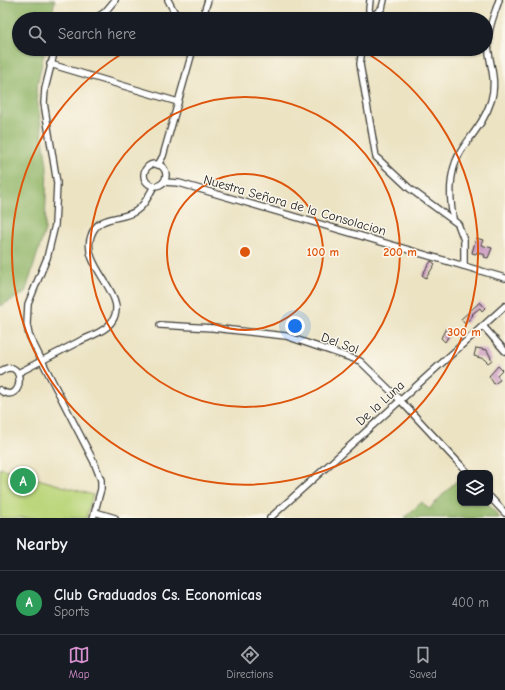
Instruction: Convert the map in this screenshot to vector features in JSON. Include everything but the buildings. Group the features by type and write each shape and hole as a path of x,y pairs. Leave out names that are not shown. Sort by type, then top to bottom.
{"street":[{"path":"105,12 115,0"},
{"path":"168,0 174,12"},
{"path":"204,12 208,0"},
{"path":"370,0 371,12"},
{"path":"378,12 382,8 384,0"},
{"path":"493,20 498,0"},
{"path":"52,56 44,89 44,103 57,183 56,218 47,258 28,304 27,314 30,335 94,462 101,480 101,489 93,518"},
{"path":"158,164 163,156 191,56"},
{"path":"361,56 360,64 374,151 377,160 409,188 453,218 463,232 464,266"},
{"path":"453,218 450,190 457,160 462,149 481,125 491,99 494,74 491,56"},
{"path":"50,64 178,102"},
{"path":"154,186 148,183 144,173 151,165 158,164 164,169 166,175 164,182"},
{"path":"166,175 179,183"},
{"path":"18,373 100,331 113,320 117,303 115,296 100,276 90,254 89,244 91,235 103,221 136,211 147,199 154,186 164,182 179,183"},
{"name":"Nuestra Señora de la Consolacion","path":"179,183 505,278"},
{"name":"De la Luna","path":"270,518 505,306"},
{"name":"Del Sol","path":"160,325 257,333 300,340 360,361 367,366 400,400 465,470"},
{"path":"483,326 505,351"},
{"path":"0,372 7,368 18,373 20,380 18,388 11,393 0,390"},
{"path":"493,500 505,513"},
{"path":"95,512 115,518"}],"green space":[{"path":"0,0 55,0 52,12 12,12 12,56 44,56 36,91 47,166 45,230 25,293 0,306"},
{"path":"0,468 93,495 86,518 0,518"},
{"path":"457,480 457,506 490,506 500,518 404,518 422,502 429,509"}],"place":[{"name":"Club Graduados Cs. Economicas","path":"23,481"}]}
